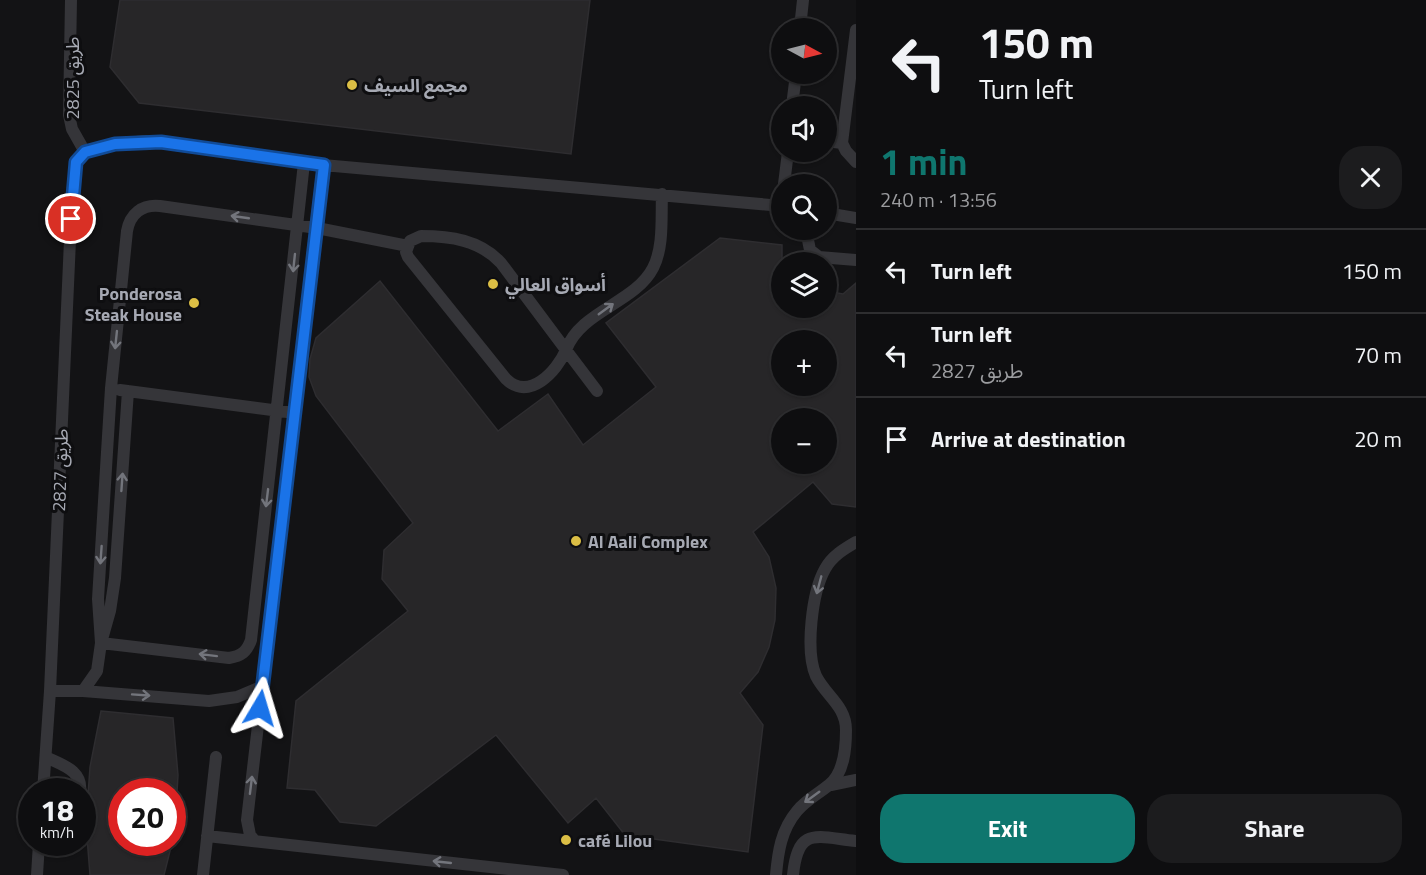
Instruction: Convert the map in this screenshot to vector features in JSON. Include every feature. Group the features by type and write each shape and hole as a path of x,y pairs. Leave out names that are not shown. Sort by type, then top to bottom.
{"lane":[{"name":"طريق 2825","path":"71,0 69,116 72,129 85,152"},
{"path":"801,18 803,0"},
{"path":"856,30 842,143 856,162"},
{"path":"85,152 115,144 146,141 304,163 771,204"},
{"path":"837,142 842,143"},
{"name":"طريق 2827","path":"44,778 72,195 76,162 85,152"},
{"path":"101,643 229,658 237,657 249,647 304,163"},
{"path":"255,841 247,828 247,820 324,165"},
{"path":"597,391 566,350 501,263 482,247 458,240 426,236 415,238 406,252 411,262 511,385 527,388 541,382 559,363 566,350 577,331 638,285 653,269 659,248 662,194"},
{"path":"101,643 98,599 111,388 128,224 137,211 152,205 160,206 316,228 408,246"},
{"path":"837,215 856,218"},
{"path":"808,240 810,250 819,257 856,260"},
{"path":"111,388 295,413"},
{"path":"83,691 96,671 115,578 128,391"},
{"path":"107,452 124,454"},
{"path":"270,472 288,474"},
{"path":"104,520 119,522"},
{"path":"262,538 280,540"},
{"path":"776,875 780,842 790,820 805,802 830,785 841,770 846,737 845,718 837,703 817,678 809,642 820,579 833,557 856,542"},
{"path":"100,576 115,578"},
{"path":"256,594 273,597"},
{"path":"50,691 216,700 237,697 263,686"},
{"path":"845,718 856,726"},
{"path":"46,757 75,773 78,778"},
{"path":"202,875 216,757"},
{"path":"830,785 856,780"},
{"path":"207,836 563,875"},
{"path":"793,875 796,853 805,841 820,837 856,841"},
{"path":"37,875 38,856"}],"building":[{"name":"مجمع السيف","path":"120,0 590,0 571,154 139,103 110,67"},
{"name":"Al Aali Complex","path":"720,238 782,245 782,252 771,252 771,318 837,318 837,293 843,294 856,283 856,507 832,504 813,482 753,532 769,557 776,588 775,620 769,647 758,672 740,693 763,725 748,852 625,835 596,798 568,823 496,735 376,826 340,822 315,790 287,788 296,701 408,611 382,579 384,550 413,523 316,396 309,377 310,359 316,338 380,281 498,431 548,394 583,445 656,387 606,323"},
{"path":"101,711 173,718 178,778 108,778 108,856 169,856 164,875 90,875 89,856 96,856 96,778 89,778"}],"place":[{"name":"مجمع السيف","path":"352,85"},
{"name":"أسواق العالي","path":"493,284"},
{"name":"Ponderosa Steak House","path":"194,303"},
{"name":"Al Aali Complex","path":"576,541"},
{"name":"café Lilou","path":"566,840"}],"route":[{"path":"71,219 76,162 85,152 100,147 130,142 161,142 324,165 260,708"}]}
